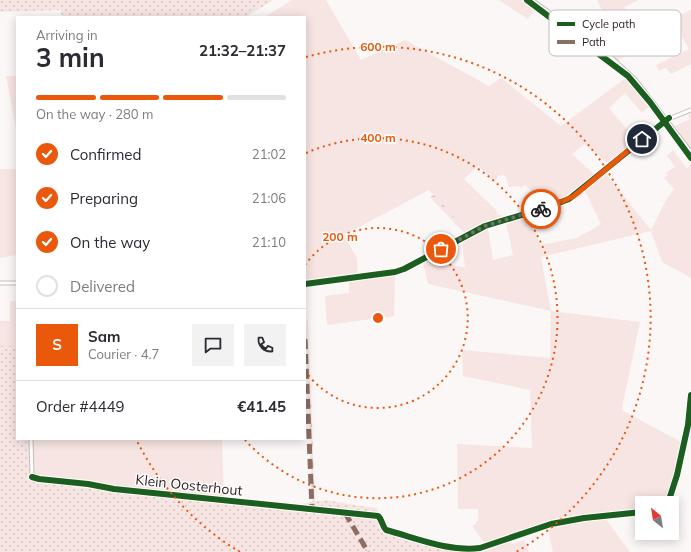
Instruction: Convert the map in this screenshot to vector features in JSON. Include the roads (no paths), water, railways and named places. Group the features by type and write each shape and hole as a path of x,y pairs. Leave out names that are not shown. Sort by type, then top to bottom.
{"main road":[{"path":"531,0 549,13"},
{"path":"609,56 635,80 691,153"}],"street":[{"path":"306,284 394,272 485,226 569,199 666,120 691,110"},
{"path":"0,283 16,283"},
{"path":"670,496 677,475 688,425 691,395"},
{"path":"31,440 32,477"},
{"path":"447,546 470,549 480,548 551,524 584,518 635,513"}]}
